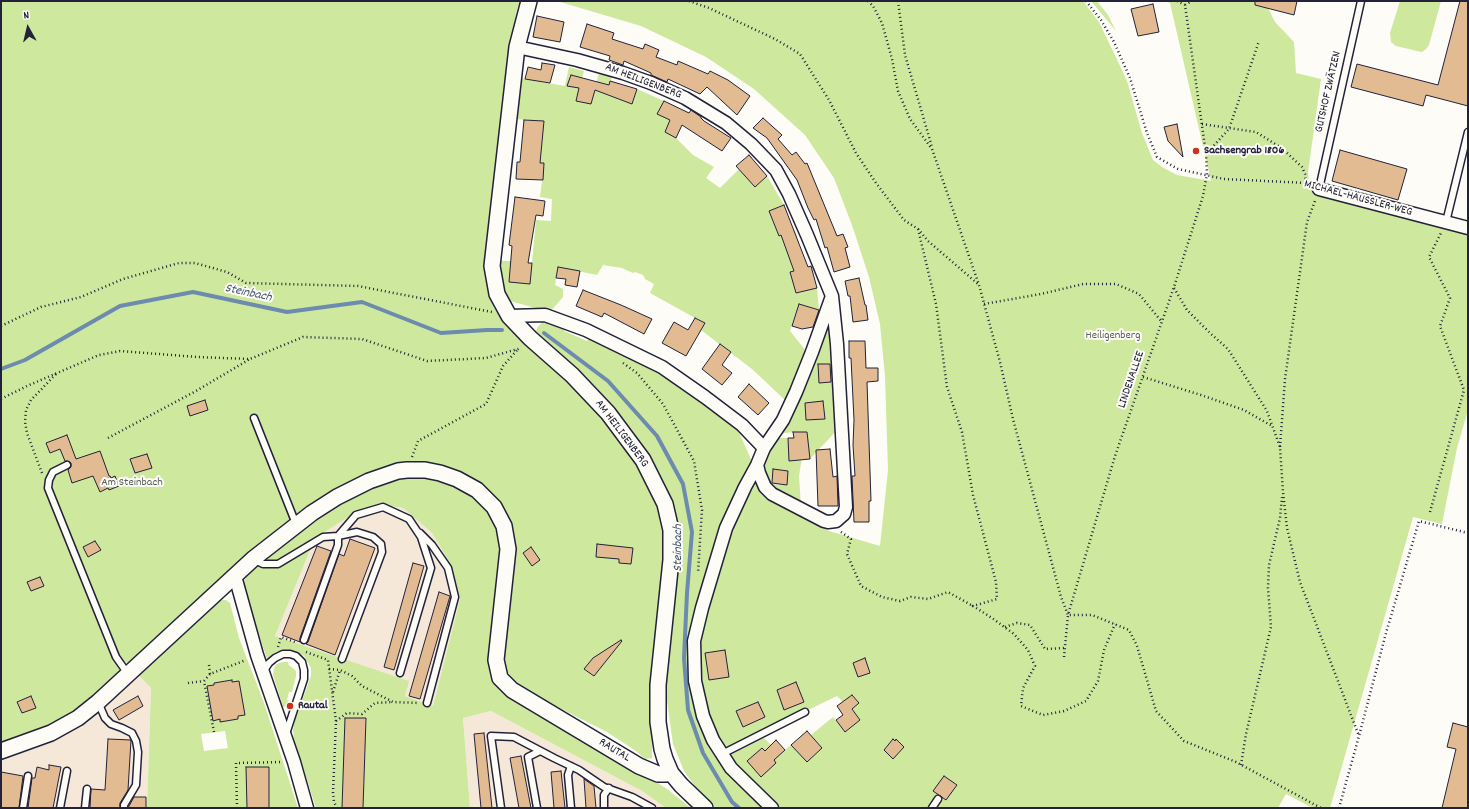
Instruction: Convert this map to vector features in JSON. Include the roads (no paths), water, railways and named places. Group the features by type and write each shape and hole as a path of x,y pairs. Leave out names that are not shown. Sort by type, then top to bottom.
{"street":[{"name":"AM HEILIGENBERG","path":"529,1 517,46 492,266 497,294 509,316 530,338 572,375 608,413 643,460 665,504 671,530 672,560 658,685 658,722 664,759 671,773"},
{"name":"AM HEILIGENBERG","path":"517,46 577,60 644,81 685,98 726,123 751,144 776,170 789,194 832,296 837,344 846,507 844,514 836,521 828,522 772,494 765,486 757,465"},
{"name":"MICHAEL-HÄUSSLER-WEG","path":"1319,189 1468,228"},
{"path":"772,808 731,768 713,740 703,716 695,681 694,641 702,608 726,528 764,448 783,420 796,392 815,345 832,296"},
{"path":"509,316 545,315 586,330 662,367 705,397 742,426 764,448"},
{"name":"RAUTAL","path":"1,751 51,733 78,718 98,702 253,559 296,525 337,497 369,481 398,471 425,470 440,473 467,484 477,490 494,507 504,526 508,549 496,660 500,678 512,690 639,766 658,774 671,773"},
{"path":"235,576 257,655 294,762 307,808"},
{"path":"671,773 705,808"}],"lane":[{"name":"GUTSHOF ZWÄTZEN","path":"1319,189 1361,1"},
{"path":"1446,222 1468,132"},
{"path":"254,418 296,525"},
{"path":"67,465 53,472 49,480 48,488 116,657 128,674"},
{"path":"304,640 338,545 338,536 356,515 383,507 409,519 421,537 431,568 400,673"},
{"path":"416,529 432,545 448,568 455,596 427,703"},
{"path":"253,559 263,564 278,564 323,537 357,532 374,537 381,544 382,552 342,659"},
{"path":"263,672 269,663 283,654 296,656 302,662 304,679 285,738"},
{"path":"98,702 105,718 111,724 132,733 136,740 138,752 136,786 124,805 124,808"},
{"path":"722,754 805,712"},
{"path":"501,808 491,736 514,737 579,770 604,787 632,797 652,808"},
{"path":"537,808 528,757 540,751"},
{"path":"571,766 568,775 571,808"},
{"path":"60,808 67,771"},
{"path":"23,808 28,776"},
{"path":"85,808 86,788"},
{"path":"604,808 604,795 609,788"},
{"path":"932,808 938,799"}],"waterway":[{"name":"Steinbach","path":"1,369 25,360 120,306 193,292 287,312 362,302 441,333 502,330"},
{"name":"Steinbach","path":"544,333 608,381 657,436 683,484 692,532 684,658 688,710 703,753 732,802 739,808"}],"place":[{"name":"Sachsengrab 1806","path":"1196,151"},
{"name":"Rautal","path":"290,706"}],"park label":[{"name":"Heiligenberg","path":"1113,336"},
{"name":"Am Steinbach","path":"132,483"}]}
